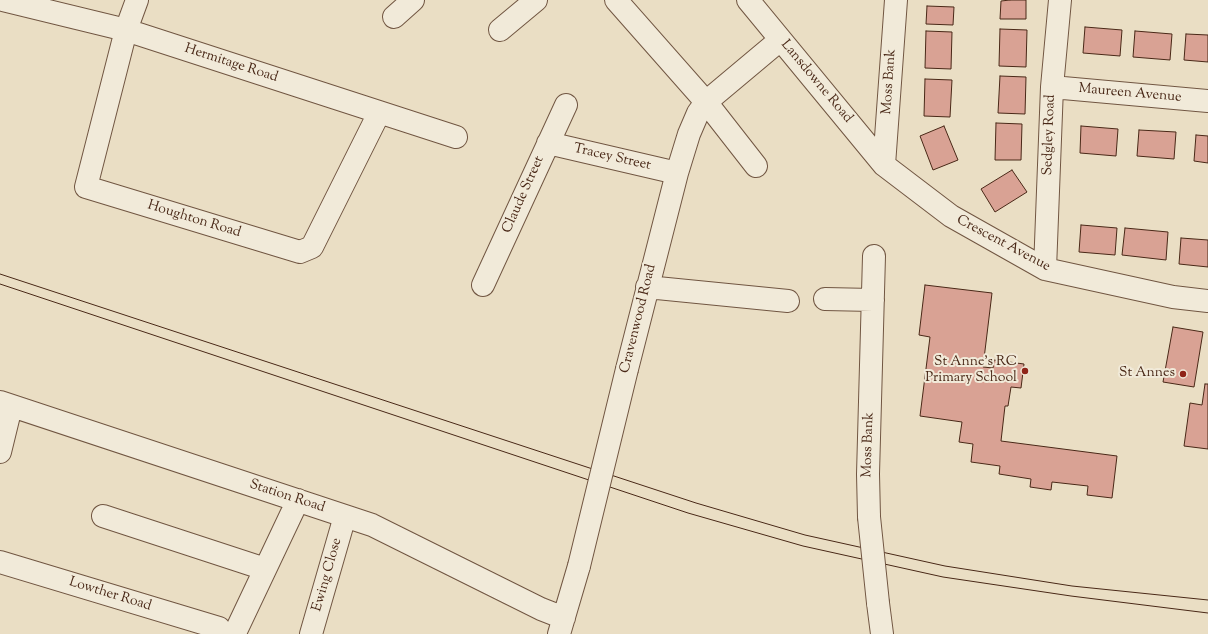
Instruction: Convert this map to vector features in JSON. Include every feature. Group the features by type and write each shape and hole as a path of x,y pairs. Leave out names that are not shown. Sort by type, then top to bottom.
{"street":[{"name":"Hermitage Road","path":"3,0 126,30 456,137"},
{"path":"126,30 137,0"},
{"path":"394,16 413,0"},
{"path":"500,30 536,0"},
{"path":"616,0 706,102 756,166"},
{"name":"Lansdowne Road","path":"748,0 884,164"},
{"name":"Moss Bank","path":"884,164 896,0"},
{"name":"Sedgley Road","path":"1045,270 1052,87 1060,0"},
{"name":"Houghton Road","path":"126,30 86,187 300,252 312,247 379,113"},
{"name":"Cravenwood Road","path":"561,626 579,566 647,287 677,173 689,134 698,113 706,102 780,40"},
{"name":"Maureen Avenue","path":"1052,87 1208,101"},
{"name":"Claude Street","path":"483,285 566,105"},
{"name":"Tracey Street","path":"548,143 677,173"},
{"name":"Crescent Avenue","path":"884,164 951,216 1045,270 1173,297 1208,301"},
{"name":"Moss Bank","path":"874,256 868,474 869,516 882,634"},
{"path":"647,287 788,301"},
{"path":"824,300 873,300"},
{"path":"0,452 6,404"},
{"name":"Station Road","path":"6,404 372,525 541,609 561,626"},
{"path":"227,631 265,569 298,500"},
{"path":"103,516 265,569"},
{"name":"Ewing Close","path":"311,634 344,516"},
{"name":"Lowther Road","path":"0,562 227,631"}],"building":[{"path":"1026,0 1026,19 1000,19 1001,1"},
{"path":"927,6 954,7 953,25 926,24"},
{"path":"1085,27 1122,30 1120,56 1083,53"},
{"path":"1000,29 1027,30 1026,67 999,66"},
{"path":"926,31 952,32 951,69 925,68"},
{"path":"1135,31 1172,34 1170,60 1133,57"},
{"path":"1186,34 1208,35 1208,62 1184,60"},
{"path":"1000,76 1026,77 1025,114 998,113"},
{"path":"925,79 952,80 950,117 924,116"},
{"path":"996,123 1022,124 1021,160 995,160"},
{"path":"944,126 958,160 933,170 920,136"},
{"path":"1081,126 1118,129 1116,156 1080,153"},
{"path":"1139,130 1176,132 1174,159 1137,156"},
{"path":"1196,135 1208,136 1208,163 1194,161"},
{"path":"1012,170 1027,192 995,212 981,189"},
{"path":"1081,225 1117,228 1115,255 1079,252"},
{"path":"1125,228 1168,232 1166,260 1122,255"},
{"path":"1181,238 1208,240 1208,267 1179,264"},
{"path":"925,285 992,293 983,367 993,368 994,360 1024,364 1021,388 1011,387 1008,406 1005,406 1001,441 1117,456 1112,498 1087,495 1088,486 1052,482 1051,490 1030,487 1031,479 999,474 1000,466 971,462 973,444 959,442 962,422 920,416 930,337 919,335"},
{"path":"1173,327 1203,332 1194,387 1163,382"},
{"path":"1205,384 1208,384 1208,449 1184,446 1190,403 1202,405"}],"tram line":[{"path":"0,274 696,503 805,535 945,566 1072,586 1208,600"},
{"path":"0,284 688,513 803,546 943,577 1071,596 1208,613"}],"place":[{"name":"St Anne's RC Primary School","path":"1025,371"},
{"name":"St Annes","path":"1183,374"}]}
